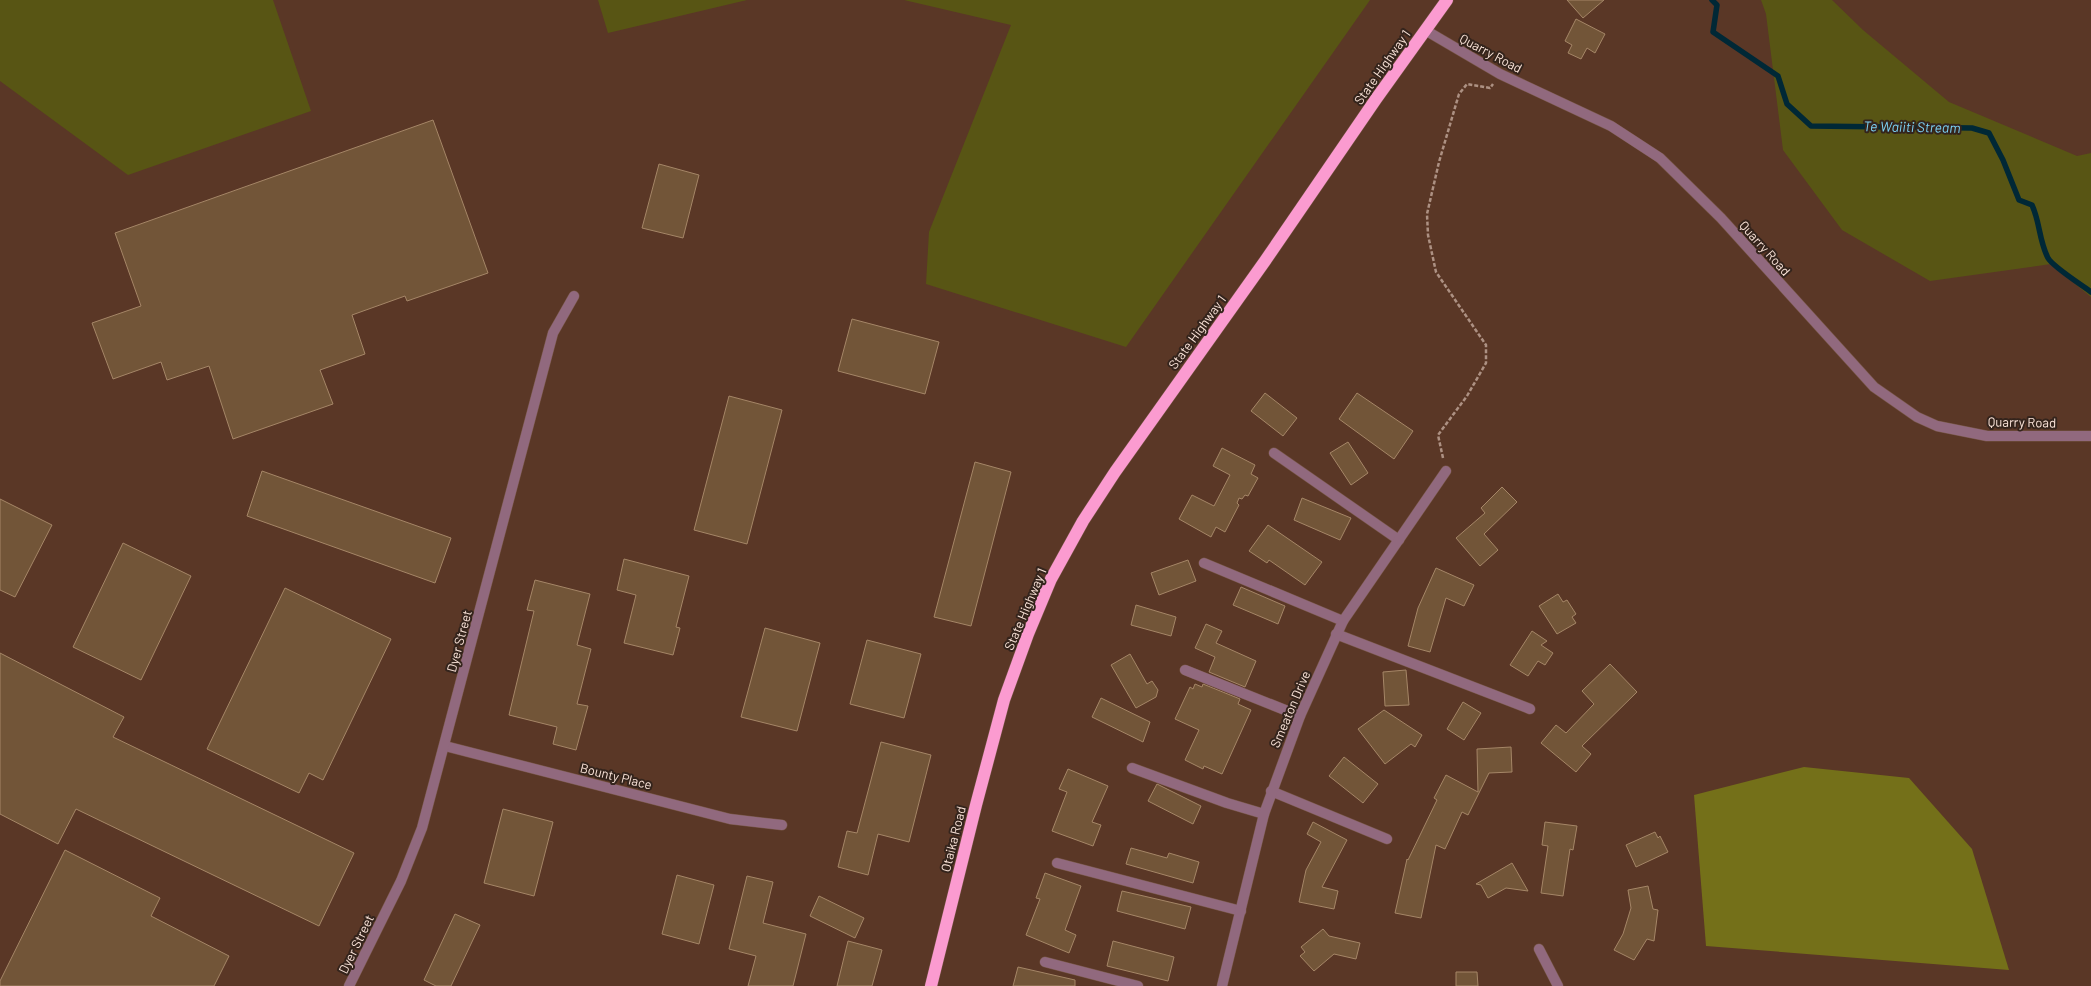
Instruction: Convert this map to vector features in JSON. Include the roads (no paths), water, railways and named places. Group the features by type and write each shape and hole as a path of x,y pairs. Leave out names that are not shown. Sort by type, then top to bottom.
{"highway":[{"name":"State Highway 1","path":"1004,700 1028,634 1048,586 1083,521 1165,399 1265,261 1447,0"},
{"name":"Otaika Road","path":"931,986 1004,700"}],"street":[{"name":"Quarry Road","path":"1425,30 1500,74 1611,126 1660,158 1721,218 1874,387 1917,417 1937,426 1987,436 2091,436"},
{"name":"Dyer Street","path":"349,986 401,881 422,828 445,746 553,333 574,296"},
{"path":"1274,453 1399,540"},
{"name":"Smeaton Drive","path":"1222,986 1264,814 1271,790 1300,716 1343,621 1446,471"},
{"path":"1204,562 1343,621"},
{"path":"1336,634 1530,709"},
{"path":"1185,670 1300,716"},
{"name":"Bounty Place","path":"445,746 730,819 782,825"},
{"path":"1132,768 1227,803 1264,814"},
{"path":"1271,790 1387,839"},
{"path":"1057,863 1241,910"},
{"path":"1539,949 1558,986"},
{"path":"1045,962 1138,986"}],"waterway":[{"name":"Te Waiiti Stream","path":"1712,0 1717,5 1713,32 1778,76 1787,104 1811,126 1972,128 1989,133 2003,160 2019,200 2032,205 2035,211 2043,245 2048,258 2061,271 2091,292"}]}
